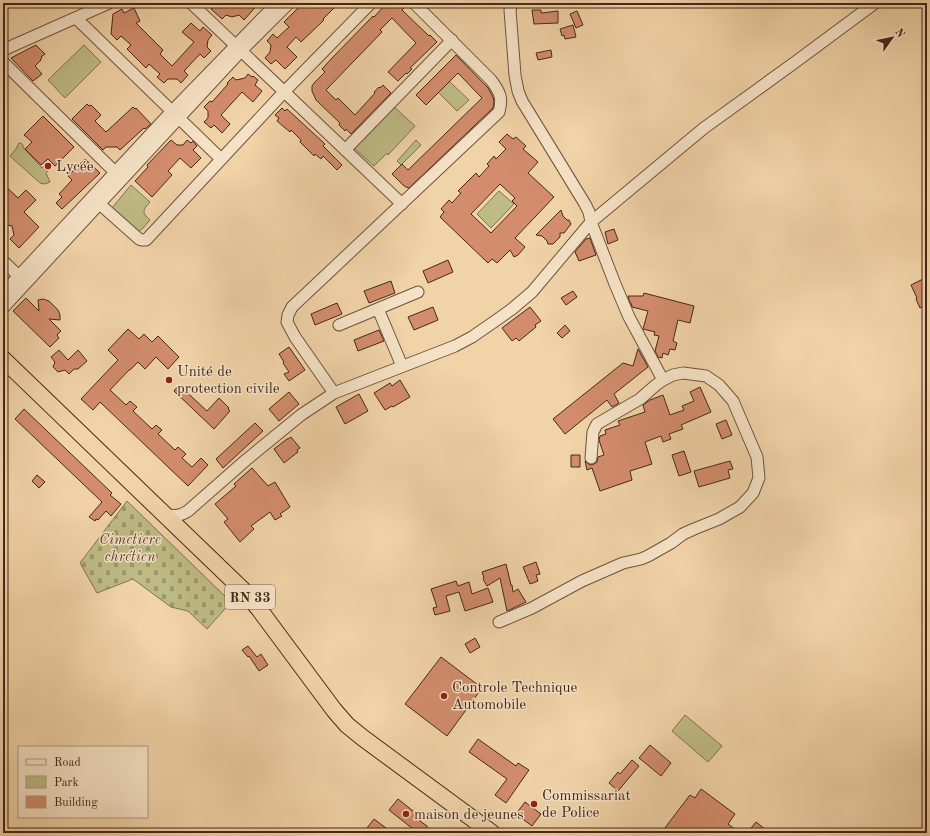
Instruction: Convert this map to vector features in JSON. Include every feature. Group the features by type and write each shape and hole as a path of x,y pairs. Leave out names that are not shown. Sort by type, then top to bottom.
{"highway":[{"name":"RN 33","path":"3,359 167,515 246,593 334,710 347,725 362,738 492,833"},
{"name":"RN 33","path":"3,372 241,600 324,711 341,731 360,748 480,833"}],"street":[{"path":"3,50 109,3"},
{"path":"3,308 22,279 238,48 277,3"},
{"path":"238,48 289,3"},
{"path":"95,201 139,239 146,240 284,92 371,3"},
{"path":"334,393 287,322 288,315 292,307 500,112 502,103 499,91 491,80 414,3"},
{"path":"167,515 182,515 188,511 246,460 301,415 334,393 455,346 472,337 512,309 532,292 591,222 704,128 794,64 875,3"},
{"path":"197,5 238,48 402,204"},
{"path":"509,5 515,76 522,101 585,204 629,317 663,380"},
{"path":"76,18 222,158"},
{"path":"345,150 452,40"},
{"path":"3,62 119,176"},
{"path":"3,261 22,279"},
{"path":"3,293 22,279"},
{"path":"339,325 418,292"},
{"path":"378,308 402,366"},
{"path":"499,622 532,608 582,581 623,563 648,556 688,532 719,519 740,507 753,493 759,478 757,457 733,401 719,385 706,376 683,372 663,380 640,399 597,424 593,432 591,458"},
{"path":"187,536 183,524 188,511"}],"green space":[{"path":"84,45 101,62 65,98 48,80"},
{"path":"449,81 469,100 457,111 438,92"},
{"path":"393,106 415,126 388,155 387,153 374,166 354,148"},
{"path":"416,140 421,145 401,165 397,161"},
{"path":"19,143 23,145 23,147 42,168 48,163 52,167 46,173 50,182 45,184 40,183 10,156"},
{"path":"131,185 150,202 144,213 150,220 139,231 112,208"},
{"path":"499,191 514,204 491,228 477,214"},
{"name":"Cimetiere chrétien","path":"127,501 231,602 207,629 188,611 171,607 133,579 97,593 80,563"},
{"path":"685,715 722,746 708,762 672,731"}],"building":[{"path":"217,3 259,3 244,20 239,15 232,17 226,15 222,19 211,9"},
{"path":"303,3 307,7 311,3 339,3 301,42 296,37 287,47 297,57 285,69 276,60 271,64 265,58 270,52 271,45 267,41 273,34 277,38 289,27 284,22"},
{"path":"393,3 404,8 402,10 437,42 410,68 412,69 407,74 406,73 398,81 388,72 416,43 392,18 380,30 382,32 326,90 336,100 338,98 355,115 379,87 380,88 383,85 391,93 351,134 346,129 345,131 339,125 340,123 316,100 312,91 312,86 325,72 322,69 373,16 374,17 385,5"},
{"path":"134,8 140,21 136,23 163,50 160,54 172,66 194,42 182,32 191,23 200,31 203,27 212,35 208,40 207,47 211,51 204,58 200,54 184,71 188,75 181,83 177,79 168,79 164,83 157,77 160,74 149,64 146,68 127,49 131,45 121,36 117,40 111,34 113,14 122,9 124,13"},
{"path":"532,10 541,10 541,13 558,11 558,23 534,24"},
{"path":"577,11 583,25 576,28 570,14"},
{"path":"573,25 576,37 565,39 564,35 562,36 560,29"},
{"path":"36,45 45,54 35,66 42,74 33,81 11,58"},
{"path":"551,50 552,57 538,60 536,53"},
{"path":"456,55 488,88 493,97 493,108 409,188 406,187 392,174 402,164 408,170 482,98 458,73 426,105 416,95"},
{"path":"248,74 258,80 255,85 262,91 253,102 242,92 221,115 230,124 222,133 214,125 211,128 204,122 208,118 208,111 204,107 210,101 212,102 233,77 236,80 245,78"},
{"path":"87,104 89,106 91,105 101,115 95,121 106,132 133,107 135,109 136,108 151,124 145,129 144,128 120,150 117,147 106,147 103,150 72,119"},
{"path":"282,108 285,111 287,109 325,144 323,146 342,165 337,170 323,156 321,159 315,154 314,156 300,142 301,140 291,130 290,132 277,121 279,118 275,115"},
{"path":"43,116 74,147 55,166 48,159 41,165 25,149 32,142 24,135"},
{"path":"507,134 513,139 516,137 526,146 523,149 538,162 528,173 554,197 515,238 525,247 518,255 514,257 510,250 497,263 492,259 488,263 440,217 444,212 441,209 449,200 452,203 461,193 458,191 476,173 479,177 489,166 487,164 494,156 496,159 506,149 499,142","holes":["500,184 515,198 512,201 517,206 491,233 471,214"]},
{"path":"171,140 177,145 183,145 187,140 191,143 193,141 197,146 193,150 201,158 191,168 180,158 168,171 172,175 152,197 135,181 148,167 147,165"},
{"path":"85,159 100,173 62,209 56,203 62,197 59,194 72,180 68,176"},
{"path":"3,184 18,198 26,190 36,200 24,212 39,227 19,248 10,239 14,235 12,226 3,224"},
{"path":"561,210 563,216 569,220 571,224 564,233 560,233 560,237 553,244 548,244 542,236 536,235"},
{"path":"614,229 618,240 608,244 605,232"},
{"path":"590,238 596,255 579,261 575,252 586,239"},
{"path":"448,260 453,272 428,283 423,271"},
{"path":"927,277 927,305 920,308 911,285"},
{"path":"391,281 395,293 369,303 364,291"},
{"path":"573,291 577,297 566,305 561,298"},
{"path":"644,293 694,306 690,323 678,320 673,341 677,343 675,350 670,349 668,355 663,353 662,358 658,357 655,351 659,336 654,335 655,332 643,329 648,311 632,307 628,296 643,296"},
{"path":"26,298 39,311 38,300 43,299 49,301 58,310 60,320 49,319 61,331 57,335 59,338 50,347 13,311"},
{"path":"337,303 342,314 315,325 311,314"},
{"path":"433,307 438,320 414,330 408,317"},
{"path":"530,307 541,321 519,341 516,338 512,341 502,328"},
{"path":"565,325 570,331 562,338 557,333"},
{"path":"128,329 139,339 144,334 152,342 158,336 179,357 168,369 156,357 145,369 138,362 110,390 126,405 130,401 137,407 133,411 152,429 156,425 162,430 158,434 175,450 178,447 186,454 182,458 192,467 201,458 208,465 188,486 100,402 93,410 81,399 118,360 108,350"},
{"path":"379,330 384,341 358,351 354,340"},
{"path":"289,347 305,370 289,381 284,374 289,372 279,354"},
{"path":"638,349 648,367 614,394 619,403 612,407 607,400 565,434 553,419 623,363 633,366"},
{"path":"59,350 68,360 78,350 87,361 78,369 74,369 69,374 65,370 58,372 53,367 55,362 51,357"},
{"path":"400,380 410,397 385,410 374,393 390,383 392,386"},
{"path":"179,385 207,411 219,398 230,411 214,429 174,391"},
{"path":"700,387 711,412 681,425 683,429 669,434 671,439 663,442 661,436 645,442 652,464 630,471 632,480 600,491 592,468 587,470 585,461 590,465 594,464 597,462 598,457 604,455 599,440 600,436 606,434 605,430 620,425 618,421 645,412 643,405 650,400 663,395 670,415 684,410 682,406 694,401 690,392"},
{"path":"289,392 299,404 279,421 269,409"},
{"path":"359,394 368,411 345,424 336,407"},
{"path":"24,409 112,493 110,495 121,504 111,516 106,511 98,520 96,519 95,521 89,517 102,502 15,419"},
{"path":"726,420 732,435 722,439 716,424"},
{"path":"255,423 263,431 223,468 216,459"},
{"path":"291,437 300,448 297,450 298,452 284,463 274,449"},
{"path":"684,451 691,472 679,476 672,455"},
{"path":"571,455 580,455 580,467 571,467"},
{"path":"730,461 733,469 728,470 730,478 699,487 694,471"},
{"path":"252,468 268,486 275,482 290,507 280,514 282,516 275,520 270,512 251,526 254,529 240,542 224,522 228,519 215,504 236,486 234,484"},
{"path":"37,475 45,482 39,488 32,481"},
{"path":"536,562 540,574 536,575 538,581 530,584 523,567"},
{"path":"506,564 513,592 518,589 526,602 507,611 500,578 487,586 483,579 482,572"},
{"path":"456,581 458,586 469,582 472,594 488,588 493,602 465,611 459,592 446,596 450,611 435,615 433,608 437,607 431,589"},
{"path":"475,638 480,647 470,653 465,644"},
{"path":"248,646 257,657 261,654 268,665 259,671 249,656 248,657 242,650"},
{"name":"Controle Technique Automobile","path":"441,657 482,688 447,736 405,704"},
{"path":"478,739 516,766 518,763 529,770 506,803 495,795 507,779 469,752"},
{"path":"650,745 671,763 661,776 639,758"},
{"path":"632,760 639,766 618,791 609,783 618,772 620,774"},
{"path":"701,789 735,814 728,824 740,833 661,833 690,795 695,798"},
{"name":"maison de jeunes","path":"398,799 422,818 420,821 427,826 428,833 418,833 389,810"},
{"path":"525,802 541,814 532,826 516,814"},
{"name":"maison de jeunes","path":"374,819 386,828 382,833 363,833"},
{"path":"756,822 770,833 747,833"}],"place":[{"name":"Lycée","path":"48,166"},
{"name":"Unité de protection civile","path":"169,380"},
{"name":"Controle Technique Automobile","path":"444,696"},
{"name":"Commissariat de Police","path":"534,804"},
{"name":"maison de jeunes","path":"406,814"}]}
